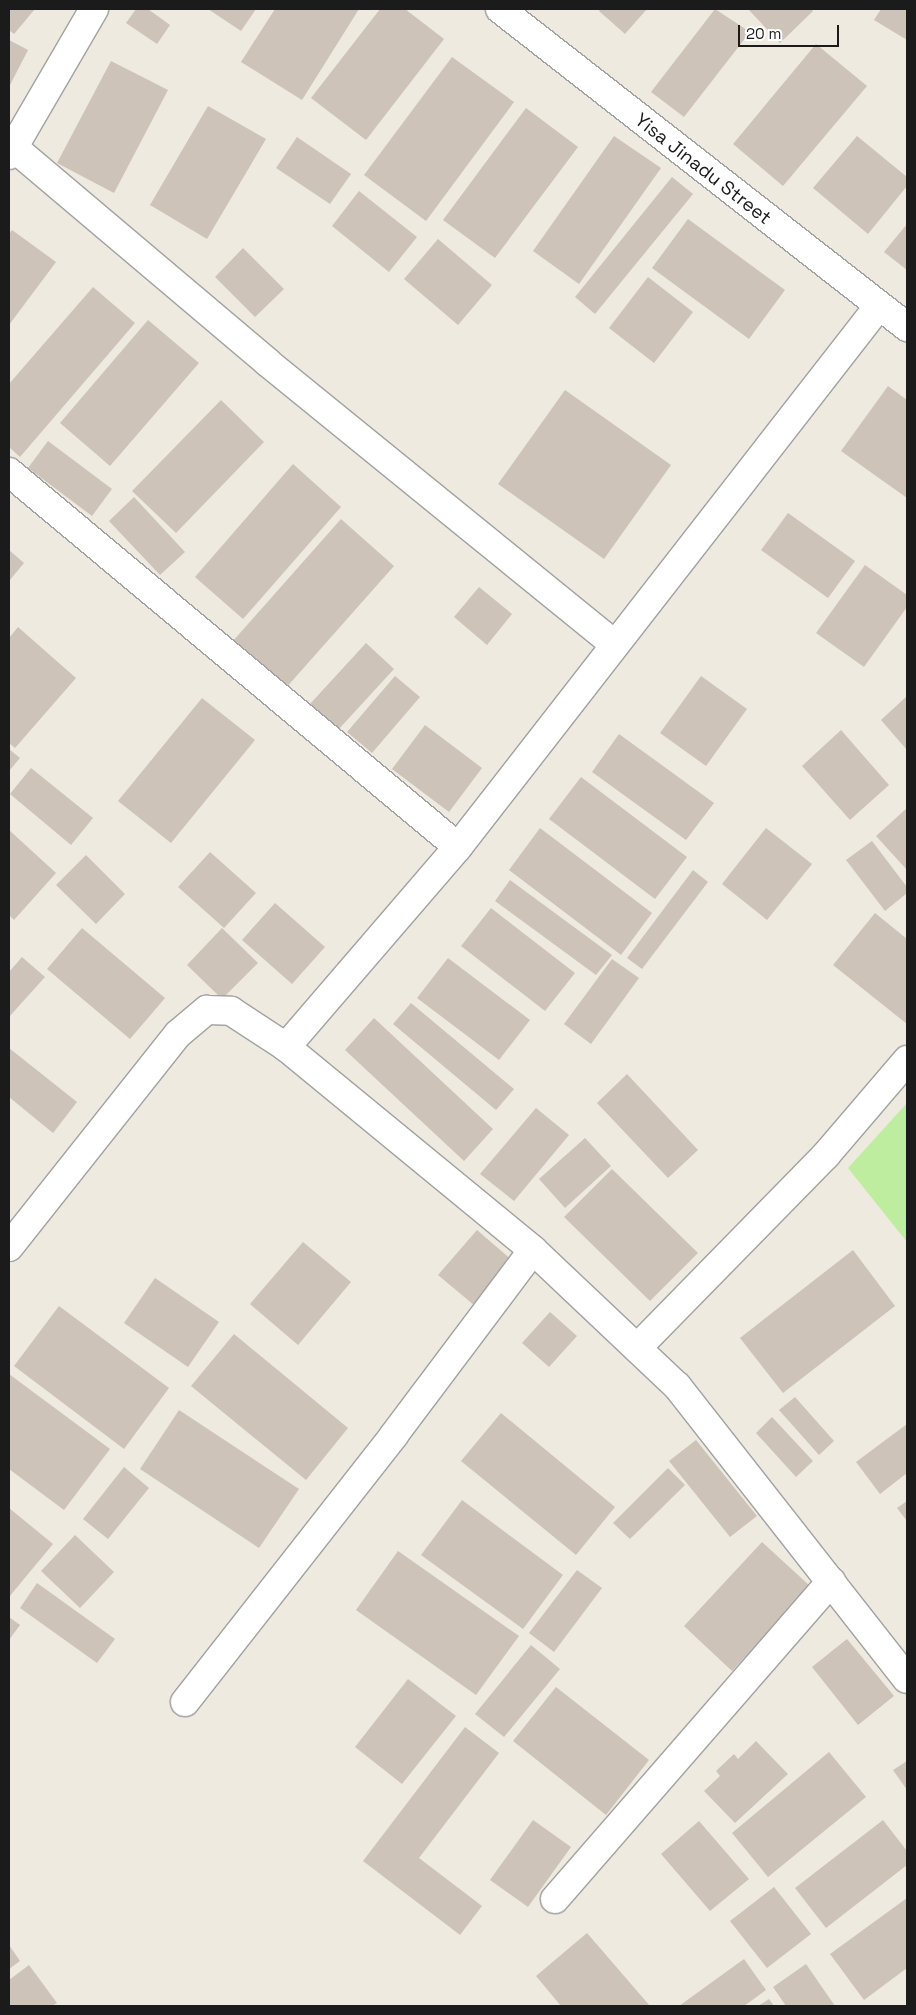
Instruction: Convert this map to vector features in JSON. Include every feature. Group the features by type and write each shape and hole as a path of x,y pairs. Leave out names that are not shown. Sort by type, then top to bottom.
{"street":[{"path":"94,9 11,151 614,644"},
{"name":"Yisa Jinadu Street","path":"500,9 878,307 907,327"},
{"path":"286,1047 458,847 878,307"},
{"path":"9,472 458,847"},
{"path":"9,1247 178,1034 207,1010 231,1011 286,1047 533,1250 677,1386 907,1679"},
{"path":"637,1348 826,1155 907,1060"},
{"path":"185,1702 394,1436 533,1250"},
{"path":"555,1899 831,1581"}],"green space":[{"path":"907,1103 907,1242 848,1168"}],"building":[{"path":"9,9 35,9 14,34 9,30"},
{"path":"136,9 148,9 170,25 157,44 126,23"},
{"path":"208,9 256,9 241,31"},
{"path":"275,9 359,9 302,100 241,62"},
{"path":"380,9 405,9 444,39 366,140 311,98"},
{"path":"600,9 647,9 625,34 599,11"},
{"path":"715,9 750,32 684,117 651,92"},
{"path":"748,9 811,9 813,11 780,43"},
{"path":"881,9 907,9 907,40 874,20"},
{"path":"9,40 28,50 9,87"},
{"path":"816,44 867,86 783,186 733,144"},
{"path":"452,57 514,102 426,221 364,175"},
{"path":"111,61 168,90 114,193 57,163"},
{"path":"208,106 266,139 207,239 150,205"},
{"path":"526,108 578,147 495,258 443,220"},
{"path":"614,136 661,168 579,284 533,251"},
{"path":"857,136 907,177 907,186 868,234 813,188"},
{"path":"297,137 351,174 330,204 276,168"},
{"path":"672,177 693,194 595,314 575,297"},
{"path":"359,191 417,237 389,272 332,226"},
{"path":"688,219 785,290 749,339 652,268"},
{"path":"907,224 907,270 884,252"},
{"path":"12,230 56,262 9,325 9,234"},
{"path":"438,239 492,285 458,325 404,279"},
{"path":"243,248 284,289 255,317 215,277"},
{"path":"648,277 693,312 654,363 609,328"},
{"path":"93,287 135,323 20,457 9,447 9,384"},
{"path":"148,320 199,363 110,466 60,423"},
{"path":"888,386 907,400 907,498 841,451"},
{"path":"565,390 671,465 604,559 498,484"},
{"path":"221,400 264,442 176,533 132,491"},
{"path":"48,441 112,489 92,516 28,468"},
{"path":"293,464 341,507 243,619 195,577"},
{"path":"134,497 185,552 160,575 109,521"},
{"path":"788,513 855,561 828,598 761,550"},
{"path":"341,519 394,566 285,689 232,642"},
{"path":"9,550 24,563 9,581"},
{"path":"865,565 907,595 907,607 864,667 816,633"},
{"path":"479,587 512,614 487,645 454,617"},
{"path":"18,627 76,678 15,748 9,743 9,638"},
{"path":"366,643 394,669 338,730 310,704"},
{"path":"395,676 420,697 372,753 347,732"},
{"path":"701,676 747,709 706,766 660,733"},
{"path":"907,696 907,750 881,720"},
{"path":"202,698 255,740 171,843 118,801"},
{"path":"425,725 482,768 449,812 392,769"},
{"path":"841,730 889,785 850,820 802,766"},
{"path":"619,734 714,803 686,840 592,772"},
{"path":"9,749 20,758 9,771"},
{"path":"31,768 93,818 71,845 10,794"},
{"path":"581,777 687,857 655,899 549,819"},
{"path":"907,808 907,870 876,836"},
{"path":"540,828 652,913 621,955 509,870"},
{"path":"766,828 812,864 767,920 722,884"},
{"path":"9,830 56,873 14,920 9,915"},
{"path":"872,841 907,887 907,893 885,911 846,860"},
{"path":"210,852 256,893 224,928 178,887"},
{"path":"86,855 125,894 96,924 56,885"},
{"path":"693,870 708,882 642,969 627,958"},
{"path":"510,880 612,955 596,975 495,901"},
{"path":"275,903 325,947 292,984 242,940"},
{"path":"491,908 575,973 545,1011 461,946"},
{"path":"875,913 907,939 907,1024 833,965"},
{"path":"82,928 165,998 130,1039 47,969"},
{"path":"222,928 258,963 222,999 187,965"},
{"path":"22,957 45,977 9,1017 9,972"},
{"path":"448,958 530,1020 499,1060 417,998"},
{"path":"612,959 639,978 591,1044 564,1024"},
{"path":"411,1003 514,1089 496,1110 393,1024"},
{"path":"374,1018 493,1129 464,1161 345,1050"},
{"path":"9,1048 77,1102 53,1133 9,1097"},
{"path":"627,1074 698,1150 668,1178 597,1103"},
{"path":"536,1108 569,1135 514,1201 480,1174"},
{"path":"585,1138 611,1166 565,1208 539,1179"},
{"path":"612,1169 698,1253 650,1301 564,1217"},
{"path":"477,1230 520,1267 481,1311 438,1275"},
{"path":"303,1242 351,1282 298,1345 250,1304"},
{"path":"853,1250 895,1306 783,1393 740,1338"},
{"path":"155,1278 219,1322 188,1367 124,1323"},
{"path":"59,1306 169,1388 124,1449 14,1366"},
{"path":"550,1312 577,1336 549,1367 522,1343"},
{"path":"234,1334 348,1428 306,1480 191,1386"},
{"path":"9,1374 110,1449 64,1510 9,1469"},
{"path":"795,1397 834,1441 819,1455 779,1410"},
{"path":"179,1410 299,1489 259,1548 140,1469"},
{"path":"501,1413 615,1507 576,1555 461,1461"},
{"path":"772,1417 813,1461 796,1477 756,1433"},
{"path":"907,1424 907,1473 880,1494 856,1462"},
{"path":"696,1440 757,1516 730,1537 669,1461"},
{"path":"124,1467 149,1488 108,1539 83,1519"},
{"path":"668,1468 685,1485 630,1539 613,1523"},
{"path":"462,1500 563,1575 523,1629 421,1555"},
{"path":"907,1501 907,1521 897,1508"},
{"path":"9,1508 53,1544 9,1597"},
{"path":"75,1535 114,1572 80,1608 41,1571"},
{"path":"762,1542 810,1586 732,1671 684,1626"},
{"path":"398,1551 519,1636 476,1695 356,1610"},
{"path":"577,1570 602,1588 554,1652 529,1633"},
{"path":"37,1583 115,1639 97,1663 20,1608"},
{"path":"9,1617 20,1625 9,1640"},
{"path":"847,1639 894,1696 858,1725 812,1667"},
{"path":"531,1645 560,1669 504,1737 475,1714"},
{"path":"408,1679 456,1716 402,1784 355,1747"},
{"path":"556,1687 649,1760 606,1815 513,1741"},
{"path":"465,1727 499,1753 419,1858 482,1906 460,1935 363,1861"},
{"path":"756,1741 788,1774 735,1823 704,1791 720,1776 716,1771 734,1754 738,1759"},
{"path":"829,1752 866,1797 768,1877 732,1833"},
{"path":"907,1761 907,1790 893,1770"},
{"path":"533,1820 571,1847 528,1907 490,1880"},
{"path":"883,1820 907,1851 907,1865 826,1928 795,1888"},
{"path":"699,1821 749,1879 710,1911 661,1854"},
{"path":"774,1887 811,1934 767,1968 730,1921"},
{"path":"907,1898 907,1968 864,2000 830,1954"},
{"path":"587,1933 650,2006 561,2006 536,1976"},
{"path":"9,1945 20,1961 9,1969"},
{"path":"744,1959 766,1990 744,2006 679,2006"},
{"path":"806,1964 835,2006 786,2006 773,1987"},
{"path":"29,1965 57,2003 52,2006 9,2006 9,1980"},
{"path":"769,1999 774,2006 758,2006"}]}
